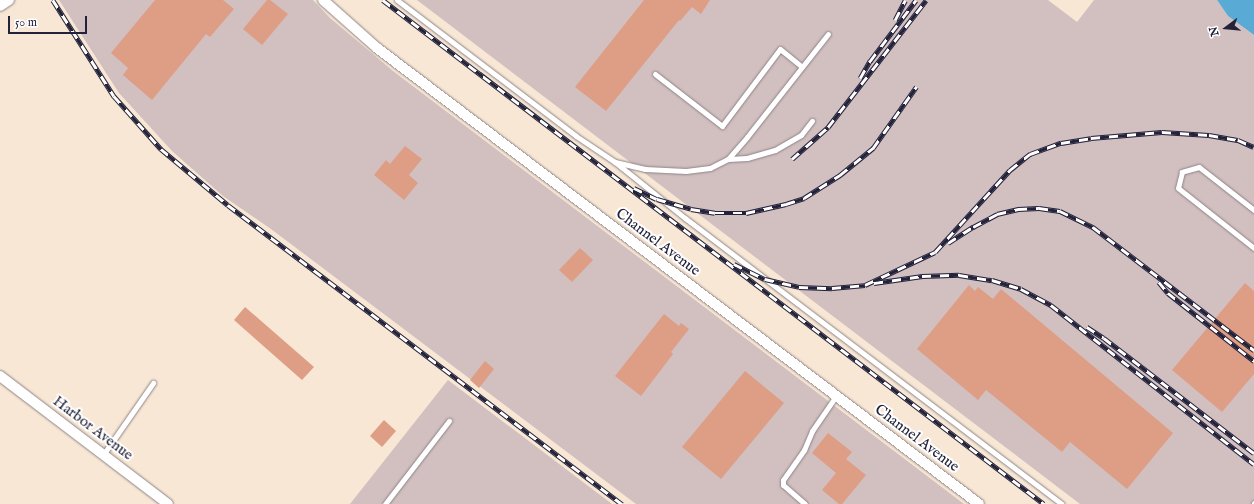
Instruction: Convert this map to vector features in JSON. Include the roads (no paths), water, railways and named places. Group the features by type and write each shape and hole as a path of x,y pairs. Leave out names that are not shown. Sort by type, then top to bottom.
{"street":[{"path":"0,6 9,0"},
{"name":"Channel Avenue","path":"323,0 377,48 979,504"},
{"name":"Harbor Avenue","path":"0,376 168,504"}],"lane":[{"path":"397,0 576,136 615,162 685,218 1062,504"},
{"path":"615,162 645,169 686,171 710,168 728,159 828,34"},
{"path":"654,74 722,126 780,49 802,67"},
{"path":"728,159 748,158 775,150 801,135 812,121"},
{"path":"1254,210 1199,167 1182,172 1178,188 1254,248"},
{"path":"103,455 153,383"},
{"path":"805,504 783,485 784,480 804,450 812,431 836,396"},
{"path":"385,504 449,421"}],"water":[{"path":"1217,0 1254,0 1254,35 1228,16"}],"railway":[{"path":"53,0 114,96 161,149 228,205 622,504"},
{"path":"383,0 1044,504"},
{"path":"895,20 905,0"},
{"path":"860,78 870,61 916,0"},
{"path":"792,159 828,127 926,0"},
{"path":"634,188 657,199 691,209 715,213 746,213 786,204 804,198 840,175 873,148 916,87"},
{"path":"734,264 765,279 799,287 832,288 865,285 935,252 1010,170 1030,154 1061,143 1091,138 1162,132 1209,135 1238,140 1254,147"},
{"path":"948,243 997,214 1018,209 1039,208 1060,211 1093,227 1254,350"},
{"path":"874,283 922,276 959,275 992,280 1021,289 1051,305 1254,464"},
{"path":"1159,282 1168,293 1254,361"},
{"path":"1087,327 1104,338 1254,453"}]}
